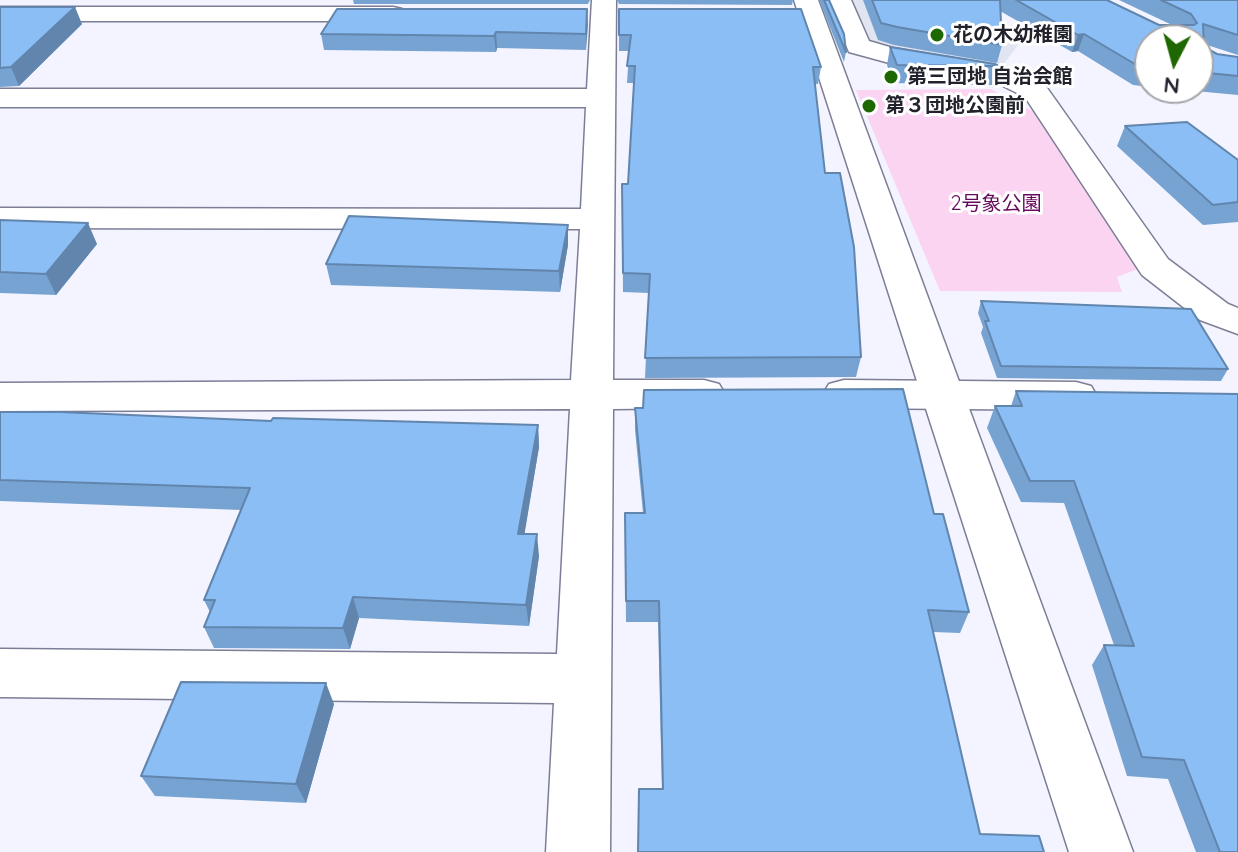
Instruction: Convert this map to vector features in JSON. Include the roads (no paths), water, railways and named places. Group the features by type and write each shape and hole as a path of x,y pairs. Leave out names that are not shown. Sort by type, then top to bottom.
{"street":[{"path":"0,8 9,0"},
{"path":"810,7 858,46 880,55 967,66 1005,75 1035,91 1155,267 1214,312 1238,322"},
{"path":"810,7 1101,852"},
{"path":"578,852 603,11"},
{"path":"0,14 413,14"},
{"path":"0,98 601,98"},
{"path":"0,218 597,219"},
{"path":"0,397 735,394"},
{"path":"799,394 1114,396"},
{"path":"0,673 583,679"}],"place":[{"name":"花の木幼稚園","path":"937,35"},
{"name":"第三団地 自治会館","path":"891,77"},
{"name":"第３団地公園前","path":"869,106"}],"park label":[{"name":"2号象公園","path":"996,204"}]}
